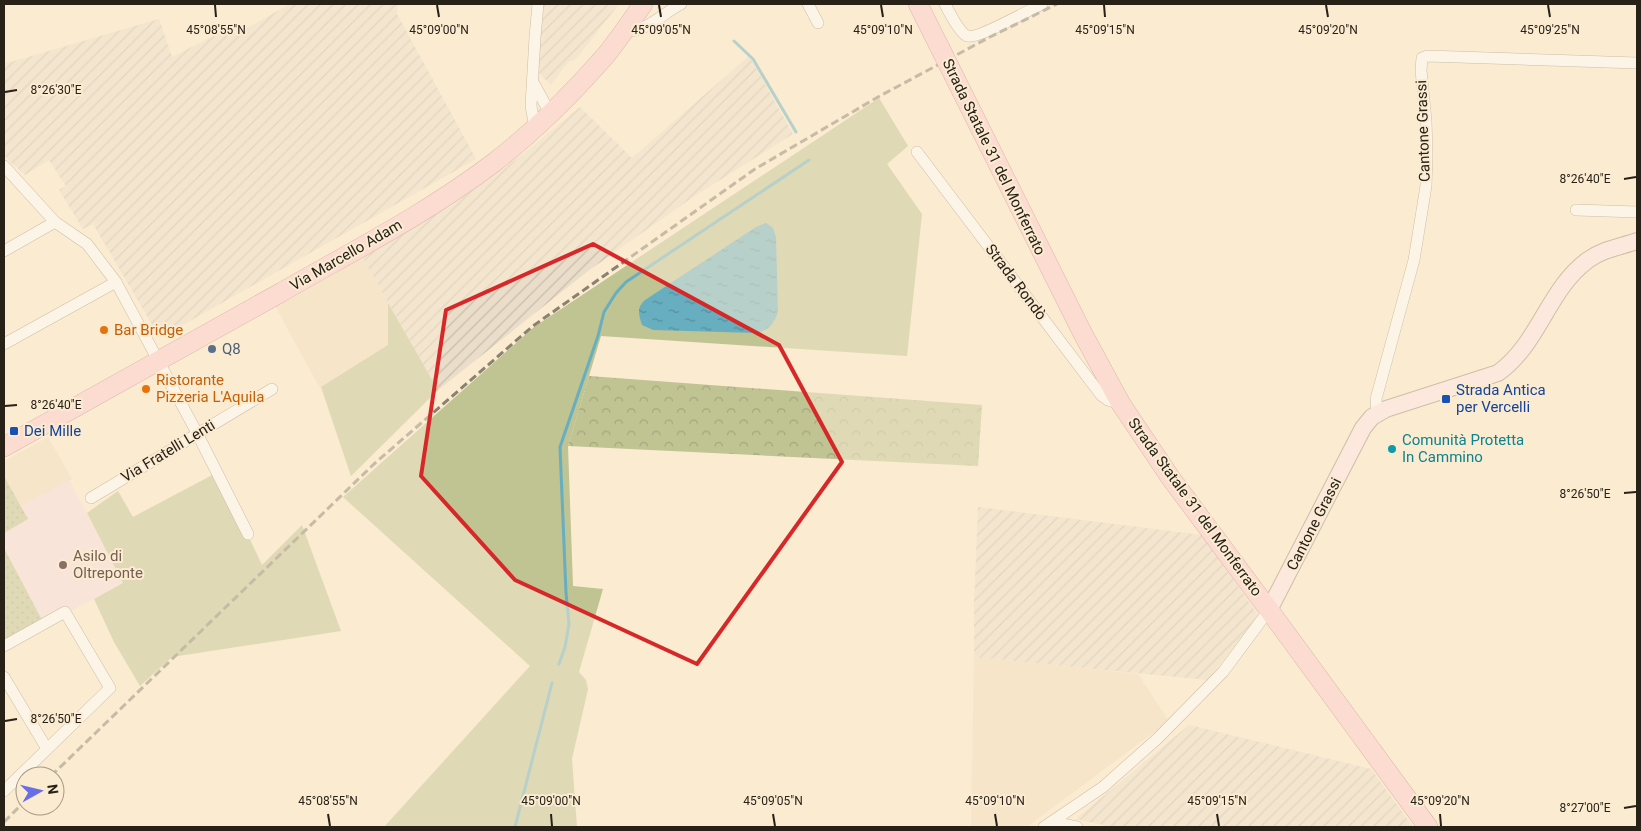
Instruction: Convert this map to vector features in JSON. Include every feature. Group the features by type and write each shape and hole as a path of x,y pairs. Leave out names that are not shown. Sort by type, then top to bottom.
{"main road":[{"name":"Via Marcello Adam","path":"4,447 158,362 442,199 492,164 535,128 607,54 643,4"},
{"name":"Strada Statale 31 del Monferrato","path":"918,4 1079,326 1121,404 1170,477 1428,827"}],"street":[{"path":"535,128 531,106 538,4"},
{"path":"625,29 629,31 648,26 672,8 681,4"},
{"path":"808,4 818,23"},
{"path":"945,4 961,31 965,35 970,36 985,32 1042,4"},
{"name":"Cantone Grassi","path":"1377,414 1376,399 1414,260 1426,186 1426,121 1421,70 1422,58 1427,56 1637,63"},
{"path":"533,82 550,113"},
{"name":"Strada Rondò","path":"917,152 1101,395 1108,400 1121,404"},
{"path":"4,166 55,222 87,244 116,282 198,433 248,534"},
{"path":"1576,210 1637,212"},
{"path":"4,251 55,222"},
{"name":"Cantone Grassi","path":"1269,610 1363,428 1377,414 1498,373 1508,366 1527,344 1563,286 1579,267 1588,259 1607,250 1637,241"},
{"path":"4,344 116,282"},
{"name":"Via Fratelli Lenti","path":"91,498 272,389"},
{"path":"1048,824 1103,787 1157,739 1223,672 1269,610"},
{"path":"4,646 65,612 110,688 4,791"},
{"path":"4,677 47,749"},
{"path":"1048,824 1077,827"}],"highlighted area":[{"path":"593,244 779,345 842,462 697,664 515,580 421,476 446,310"}],"shaded area":[{"path":"290,4 398,4 397,14 476,159 160,338 93,224 83,229 59,190 66,186 49,160 25,175 4,156 4,64 159,19 172,57 231,27 235,35"},
{"path":"541,4 619,4 576,59 568,62 551,85 536,70"},
{"path":"749,56 793,134 693,197 588,271 438,390 362,257 452,205 522,155 580,107 632,158"},
{"path":"362,257 388,303 388,345 320,388 275,306"},
{"path":"48,437 72,479 21,506 4,476 4,461"},
{"name":"Asilo di Oltreponte","path":"69,480 123,583 69,612 42,620 4,548 4,533 28,519 21,506"},
{"path":"978,507 1202,535 1258,615 1208,680 974,657"},
{"path":"974,657 1138,674 1169,721 1027,827 971,827"},
{"path":"1189,725 1371,769 1413,827 1113,827 1076,819"}],"green space":[{"path":"879,98 908,146 887,164 922,214 907,356 601,336 568,446 573,586 603,589 579,672 586,680 588,689 572,759 577,827 384,827 530,666 343,497 534,327"},
{"path":"388,303 438,390 351,476 321,387 388,345"},
{"path":"589,376 982,405 978,466 568,446"},
{"path":"218,472 262,565 302,525 341,631 172,657 140,686 114,642 94,599 123,583 87,513 118,491 133,517"},
{"path":"4,476 28,519 4,533"},
{"path":"4,548 42,620 4,640"}],"water":[{"path":"766,223 773,228 776,237 778,312 773,323 768,328 756,333 653,330 642,325 639,309 645,300 756,227"}],"waterway":[{"path":"734,41 753,59 796,132"},
{"path":"559,664 565,647 569,624 560,447 598,336 604,312 616,293 626,282 809,160"},
{"path":"515,827 552,683"}],"railway":[{"path":"61,766 374,464 533,326 755,169 878,97 988,38 1057,4"},
{"path":"4,822 15,811"}],"place":[{"name":"Bar Bridge","path":"104,330"},
{"name":"Q8","path":"212,349"},
{"name":"Ristorante Pizzeria L'Aquila","path":"146,389"},
{"name":"Strada Antica per Vercelli","path":"1446,399"},
{"name":"Dei Mille","path":"14,431"},
{"name":"Comunità Protetta In Cammino","path":"1392,449"},
{"name":"Asilo di Oltreponte","path":"63,565"}]}
